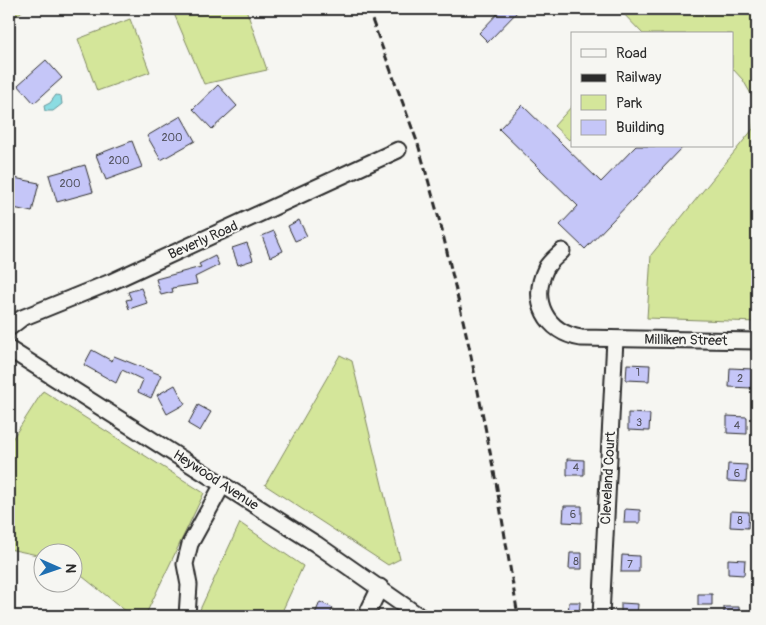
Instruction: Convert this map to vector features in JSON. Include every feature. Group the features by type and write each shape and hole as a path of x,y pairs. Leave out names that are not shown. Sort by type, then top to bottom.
{"street":[{"name":"Beverly Road","path":"9,328 22,318 111,282 398,150"},
{"name":"Milliken Street","path":"562,251 547,267 540,290 542,312 558,331 581,338 757,341"},
{"name":"Cleveland Court","path":"601,616 615,339"},
{"name":"Heywood Avenue","path":"9,349 223,484 380,587 419,616"},
{"path":"187,616 189,585 185,564 190,544 223,484"},
{"path":"366,616 380,587"}],"green space":[{"path":"9,9 25,9 9,21"},
{"path":"172,9 246,9 267,70 204,84"},
{"path":"619,9 757,9 757,322 647,318 651,255 753,129 755,101 743,80 734,70 734,32 641,32"},
{"path":"130,19 150,72 97,91 78,39"},
{"path":"571,107 571,137 569,140 554,126"},
{"path":"340,355 352,361 400,559 388,565 265,485"},
{"path":"43,391 204,493 145,616 132,616 82,576 82,542 32,542 32,554 9,549 9,444"},
{"path":"240,523 303,566 280,616 197,616"}],"water":[{"path":"56,95 61,96 62,104 53,111 45,111 44,106 50,103"}],"building":[{"path":"502,9 520,9 488,42 479,33"},
{"path":"46,60 62,78 34,103 18,85"},
{"path":"218,85 237,106 212,129 193,109"},
{"path":"522,105 601,182 634,148 682,148 585,249 560,225 578,206 499,129"},
{"path":"181,116 195,141 161,160 147,136"},
{"path":"132,141 142,167 106,180 96,155"},
{"path":"85,165 93,192 57,202 49,175"},
{"path":"9,177 39,183 32,212 9,207"},
{"path":"299,220 307,236 295,241 288,226"},
{"path":"274,231 283,251 270,257 262,236"},
{"path":"247,243 253,260 238,265 232,248"},
{"path":"215,256 219,265 195,277 197,284 172,288 173,292 161,295 156,279 201,267 199,264"},
{"path":"141,288 147,303 129,309 126,300 131,299 128,292"},
{"path":"92,350 112,361 114,356 161,375 151,398 138,392 143,380 122,370 116,383 84,365"},
{"path":"627,364 650,365 649,381 626,380"},
{"path":"730,368 752,369 751,388 729,387"},
{"path":"175,385 185,404 167,414 157,395"},
{"path":"198,405 211,412 200,431 188,424"},
{"path":"628,413 650,414 649,431 628,430"},
{"path":"727,416 747,417 747,434 727,433"},
{"path":"567,459 584,460 584,475 567,475"},
{"path":"728,464 747,465 746,482 727,481"},
{"path":"564,506 582,506 582,523 563,522"},
{"path":"625,509 640,510 640,523 624,523"},
{"path":"731,511 749,512 748,528 730,527"},
{"path":"570,553 582,553 582,569 569,569"},
{"path":"622,555 639,556 639,572 621,572"},
{"path":"728,559 745,560 744,575 728,574"},
{"path":"698,594 712,594 712,605 698,605"},
{"path":"320,602 333,608 329,616 314,616"},
{"path":"569,602 580,602 579,616 568,616"},
{"path":"621,603 638,604 637,616 621,616"},
{"path":"724,607 739,607 739,616 724,616"}],"railway":[{"path":"368,9 418,144 441,226 469,346 496,482 518,616"}]}
